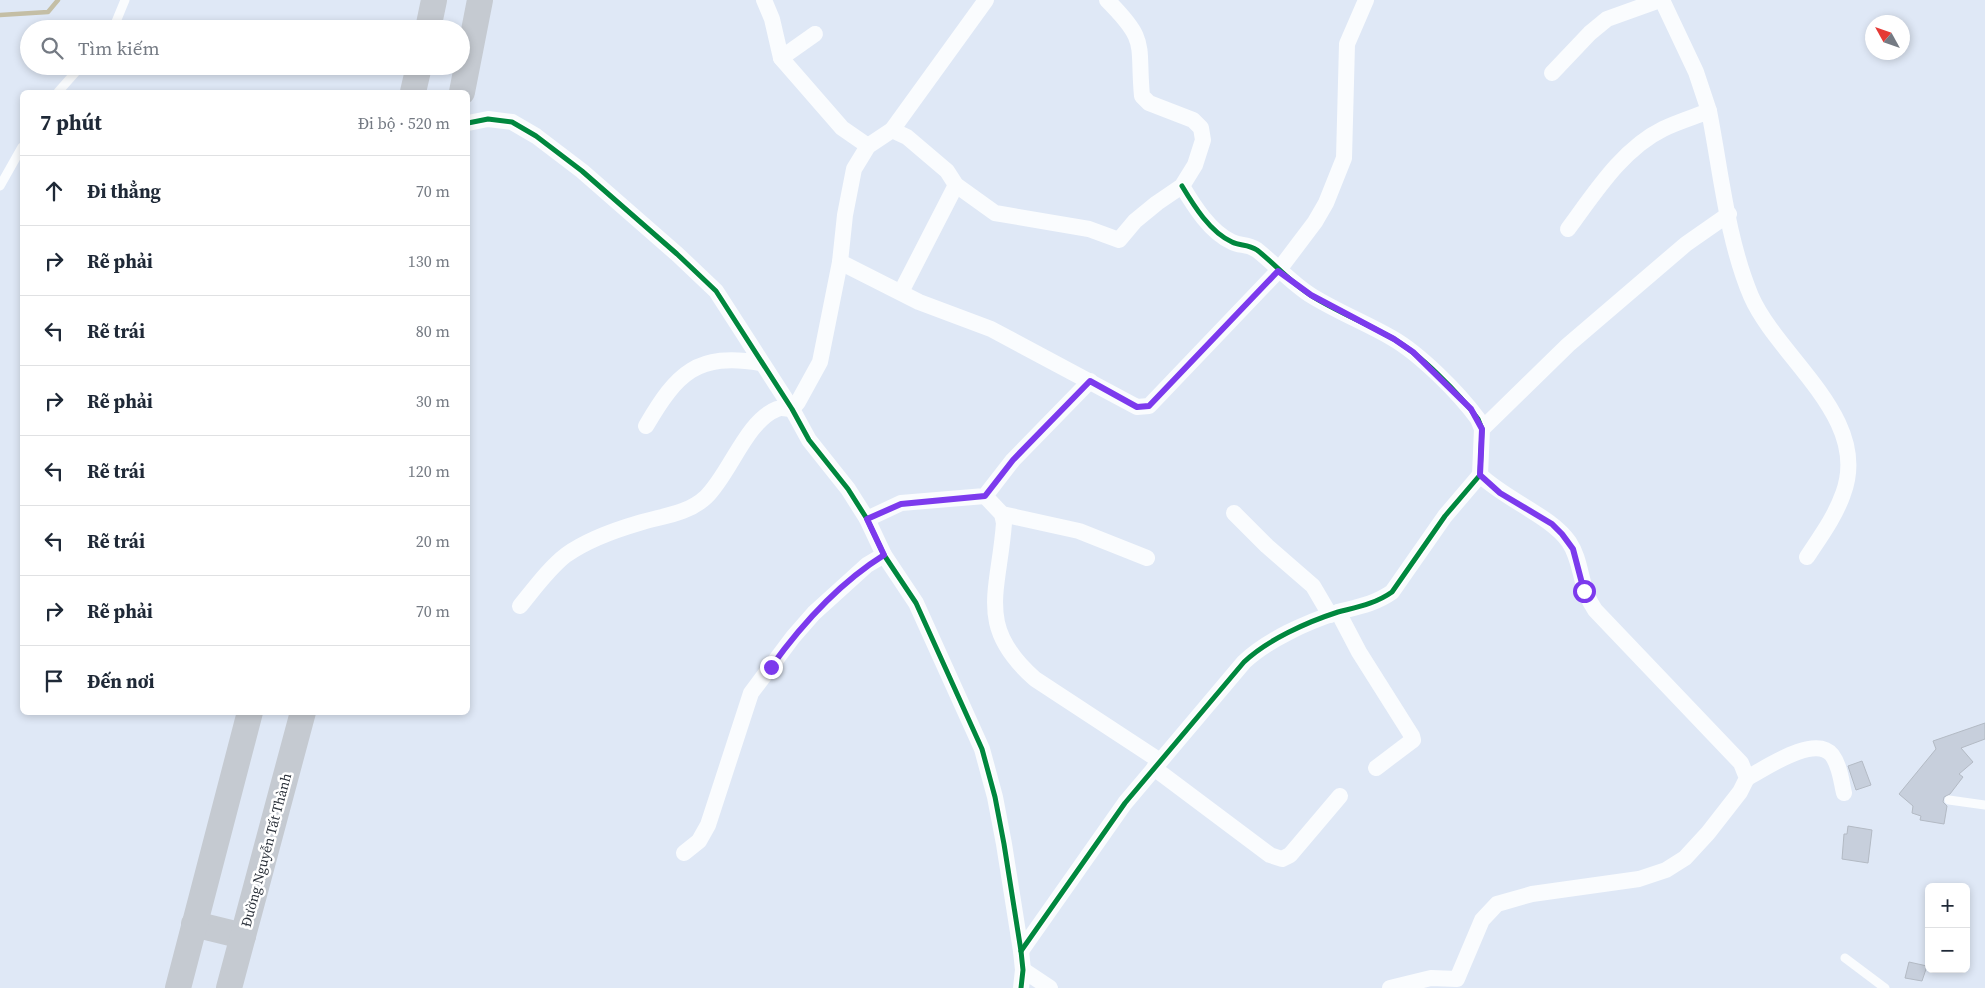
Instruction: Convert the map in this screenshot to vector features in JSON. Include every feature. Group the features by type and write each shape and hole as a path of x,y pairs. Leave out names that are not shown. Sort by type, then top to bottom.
{"main road":[{"path":"430,20 434,0"},
{"path":"470,51 480,0"},
{"path":"413,90 417,75"},
{"path":"462,90 465,75"},
{"path":"178,988 249,715"},
{"name":"Đường Nguyễn Tất Thành","path":"229,988 302,715"},
{"path":"194,924 243,936"}],"street":[{"path":"764,0 772,19 781,58 842,128 868,146"},
{"path":"792,409 798,402 820,362 840,262 845,215 854,169 868,146 892,130 986,0"},
{"path":"892,130 907,137 946,171 956,185 995,213 1089,229 1119,240 1156,203 1182,186 1195,165 1203,140 1201,128 1193,120 1149,103 1142,96 1141,47 1136,33 1107,0"},
{"path":"840,262 934,308 991,329 1137,407 1149,406 1278,271 1315,222 1326,203 1341,166 1346,136 1344,118 1347,44 1366,0"},
{"path":"1552,73 1590,33 1607,19 1661,0 1696,72 1709,111 1740,269 1762,316 1824,397 1843,433 1849,468 1844,493 1808,557"},
{"path":"781,58 815,34"},
{"path":"1568,229 1614,170 1637,147 1662,130 1709,111"},
{"path":"470,123 488,119 512,122 536,136 582,171 677,254 716,291 792,409 809,440 848,489 867,519 884,555 916,602 982,749 997,806 1021,951 1023,970 1021,988"},
{"path":"902,292 956,185"},
{"path":"1021,951 1102,834 1157,764 1253,653 1276,639 1334,614 1371,604 1392,592 1445,516 1480,475 1482,429 1471,409 1413,352 1394,339 1311,295 1278,271 1248,244 1232,242 1215,230 1192,203 1182,186"},
{"path":"1482,429 1568,345 1686,244 1728,214"},
{"path":"646,426 662,399 680,378 696,366 717,360 761,363"},
{"path":"867,519 901,504 985,496 1013,460 1090,381"},
{"path":"520,606 566,555 596,539 639,523 672,515 694,506 706,497 754,428 767,414 779,408 792,409"},
{"path":"1480,475 1500,493 1552,524 1562,534 1573,549 1584,591 1594,610 1741,764 1747,778"},
{"path":"985,496 1002,514 1079,531 1147,558"},
{"path":"1234,513 1272,551 1313,586 1334,614 1412,736 1413,740 1408,745 1376,768"},
{"path":"1002,514 1003,537 996,577 994,609 999,634 1008,650 1020,666 1035,679 1157,764 1270,855 1282,860 1290,854 1340,796"},
{"path":"684,853 699,841 708,824 751,693 793,637 814,614 867,565 884,555"},
{"path":"1390,988 1431,978 1457,979 1482,920 1493,907 1505,900 1532,894 1639,879 1675,865 1708,833 1740,792 1747,778 1805,748 1821,747 1828,751 1837,763 1844,793"},
{"path":"1023,970 1050,988"}],"lane":[{"path":"117,20 125,0"},
{"path":"60,90 73,75"},
{"path":"0,186 20,151"},
{"path":"1949,800 1985,805"},
{"path":"1845,958 1885,988"}],"building":[{"path":"1985,723 1985,739 1961,748 1973,762 1959,774 1963,777 1950,794 1944,797 1943,802 1947,806 1944,824 1920,820 1921,816 1912,813 1913,806 1899,794 1936,749 1933,741"},
{"path":"1862,761 1871,785 1856,790 1848,766"},
{"path":"1848,826 1872,830 1868,863 1842,859 1844,834 1847,834"},
{"path":"1909,962 1925,966 1922,981 1905,978"}],"waterway":[{"path":"0,15 48,12 58,0"}],"cycle path":[{"path":"470,123 488,119 512,122 536,136 582,171 677,254 716,291 792,409 809,440 848,489 867,519 884,555 916,603 982,749 995,797 1004,844 1021,951 1023,970 1021,988"},
{"path":"1021,951 1125,803 1244,662 1264,646 1301,626 1338,612 1359,607 1392,592 1445,516 1480,475 1482,429 1478,419 1438,375 1415,354 1392,338 1304,291 1257,250 1224,238 1203,218 1182,186"}],"route":[{"path":"771,667 793,637 814,614 867,565 884,555 867,519 882,510 901,504 970,499 985,496 1013,460 1090,381 1137,407 1145,408 1149,406 1278,271 1311,295 1394,339 1413,352 1471,409 1482,429 1480,475 1493,488 1552,524 1562,534 1569,542 1578,561 1584,591"}]}
